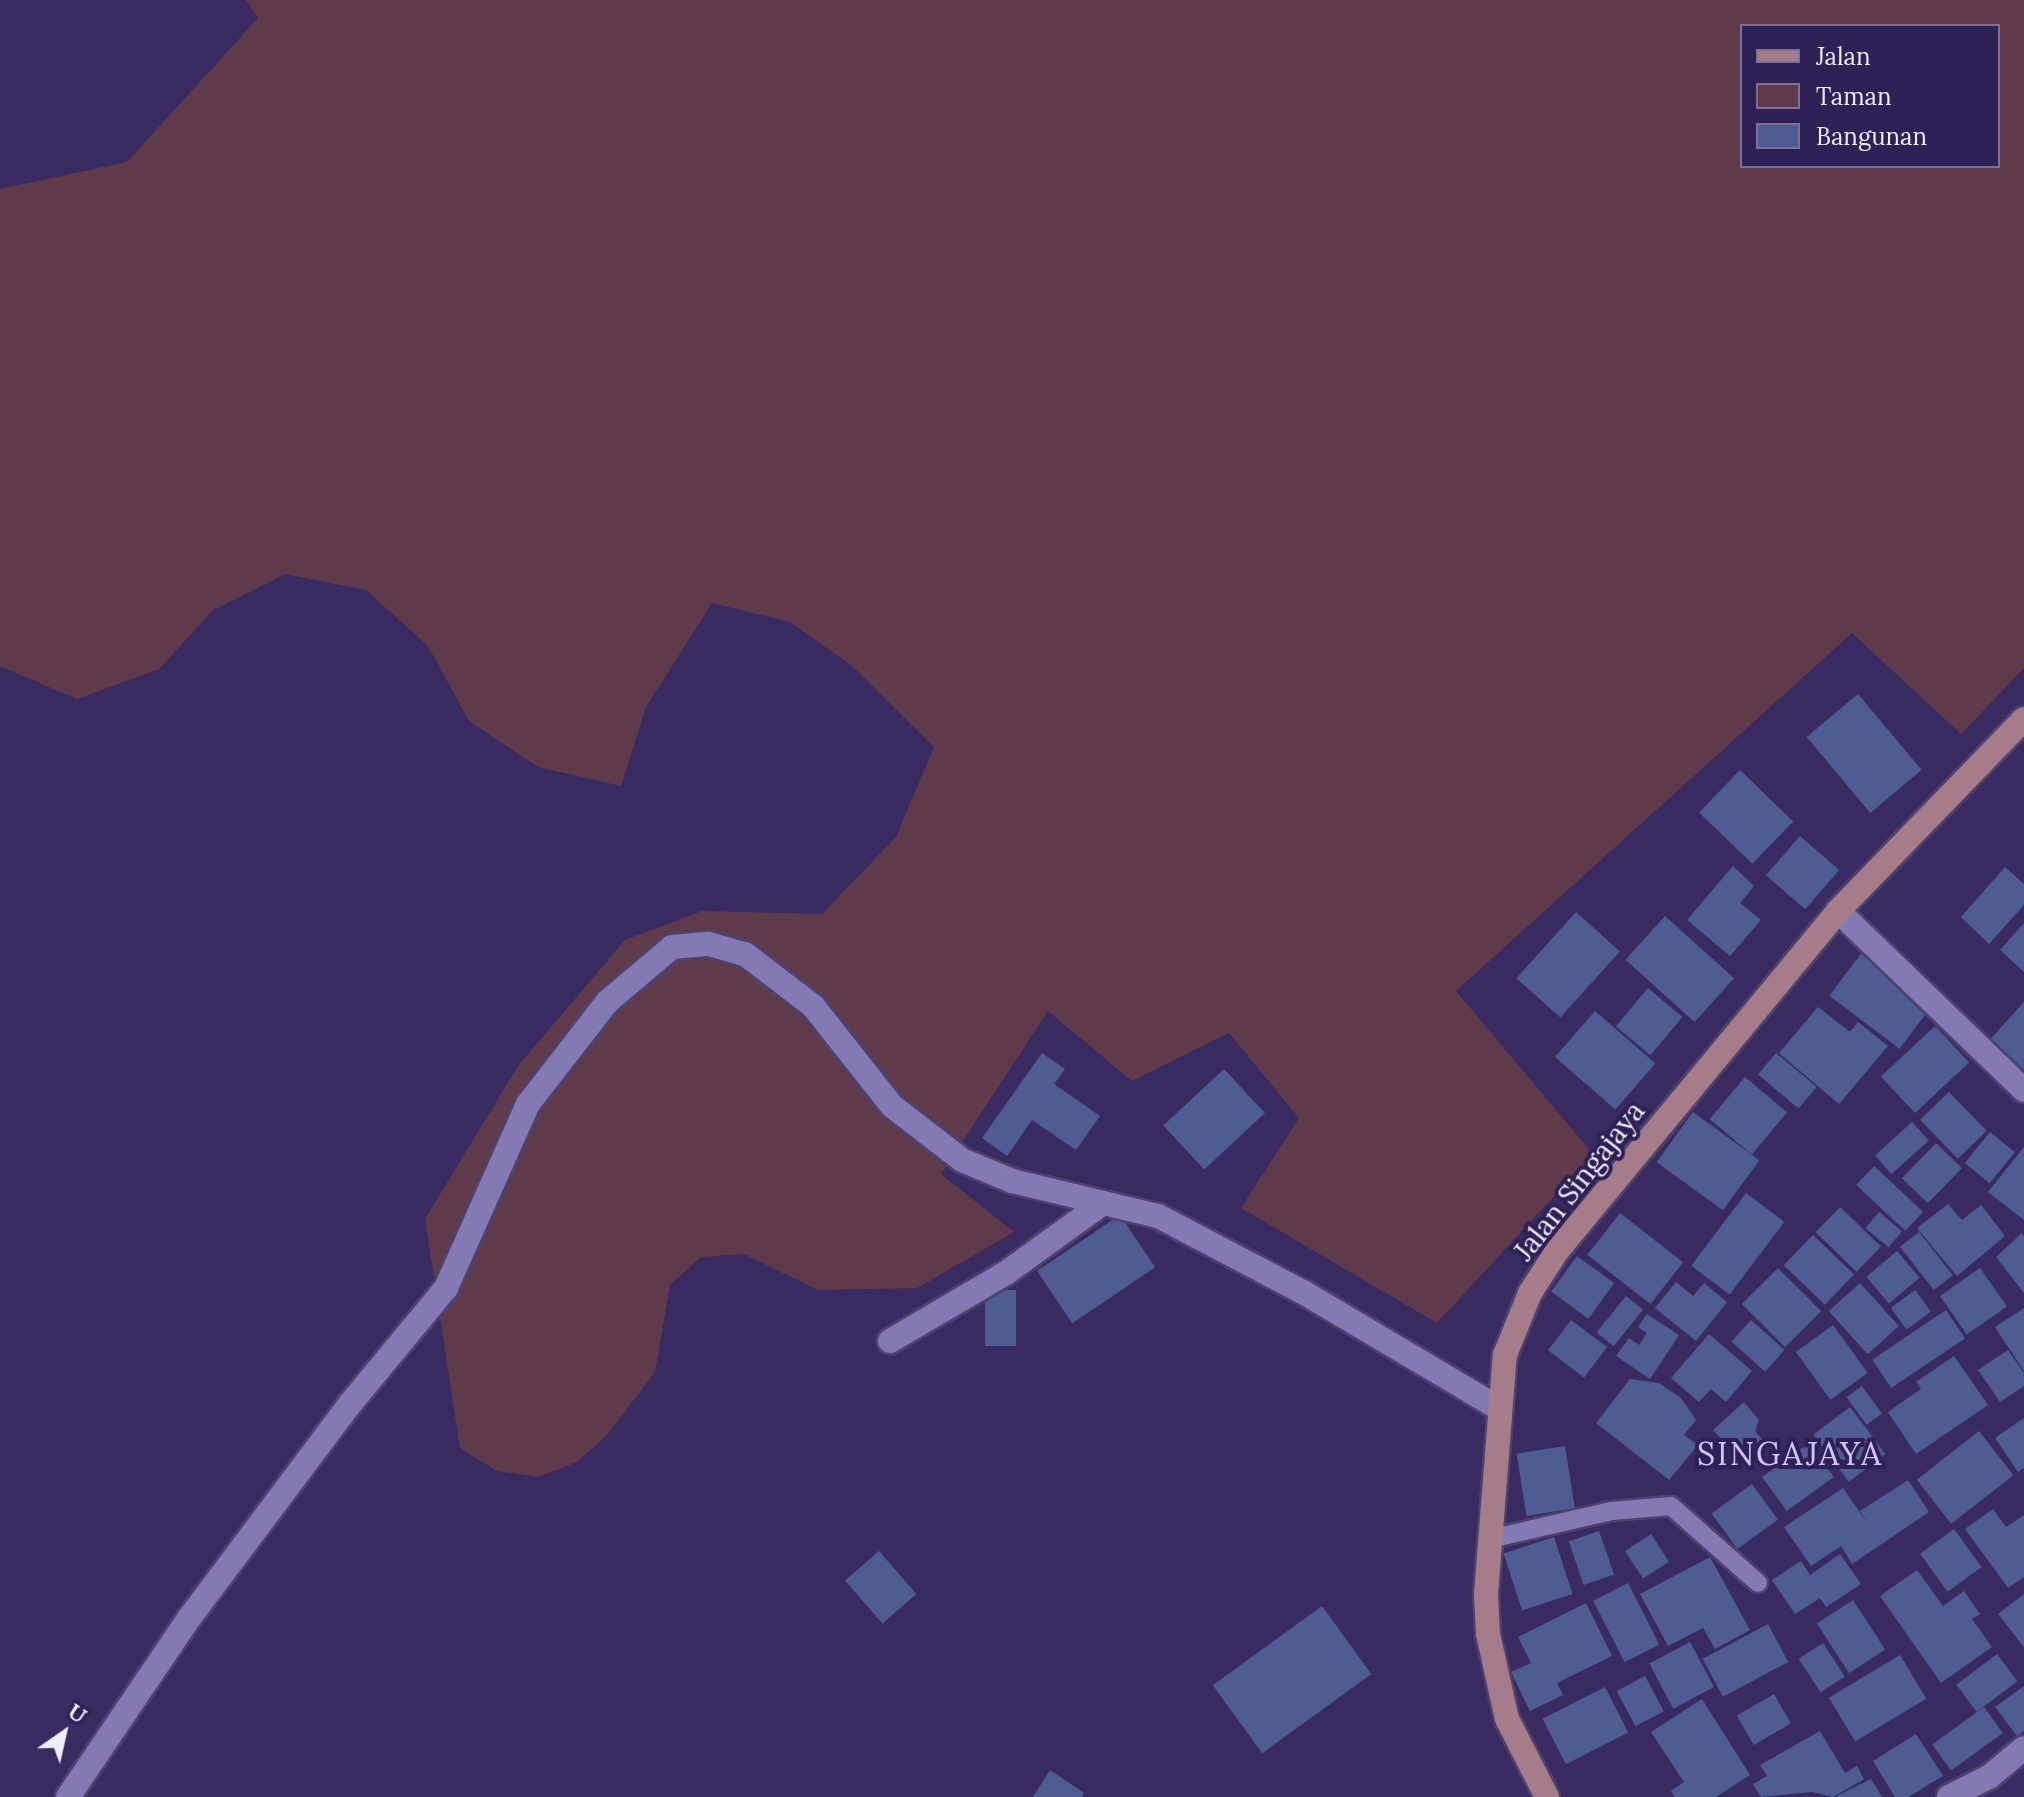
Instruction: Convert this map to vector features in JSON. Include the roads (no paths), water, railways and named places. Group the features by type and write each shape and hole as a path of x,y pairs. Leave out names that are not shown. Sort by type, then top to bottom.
{"street":[{"name":"Jalan Singajaya","path":"1547,1797 1503,1705 1488,1634 1498,1408 1505,1355 1530,1293 1557,1251 1838,911 2024,719"},
{"path":"1838,911 2024,1090"},
{"path":"68,1797 190,1617 350,1404 446,1288 528,1104 607,1002 672,947 709,944 745,954 813,1006 892,1106 962,1160 1012,1181 1100,1205 1158,1216 1303,1292 1498,1408"},
{"path":"890,1341 1006,1273 1100,1205"},
{"path":"1949,1797 1989,1777 2024,1748"}],"lane":[{"path":"1490,1539 1611,1511 1671,1506 1758,1583"}],"district":[{"name":"SINGAJAYA","path":"1790,1454"}]}
